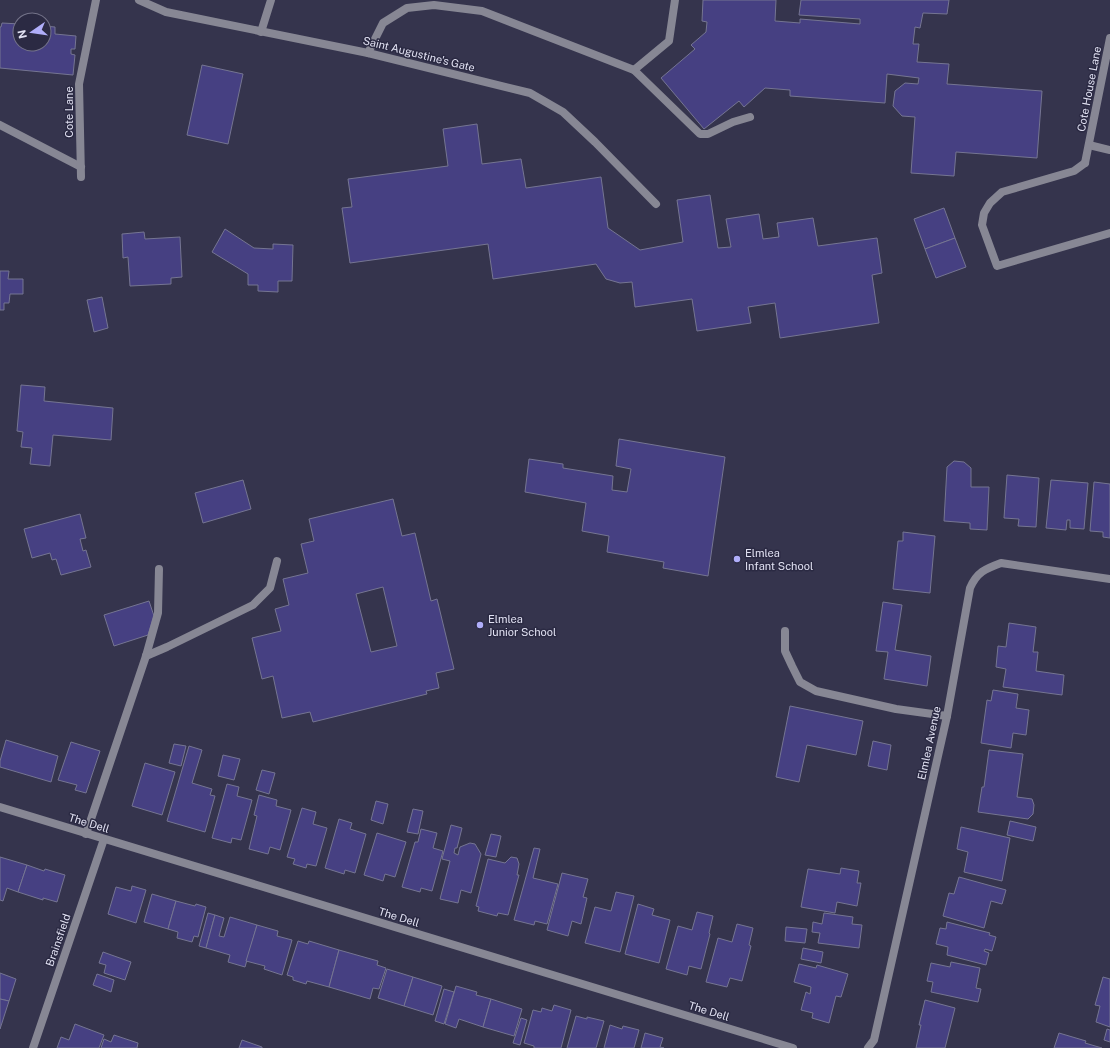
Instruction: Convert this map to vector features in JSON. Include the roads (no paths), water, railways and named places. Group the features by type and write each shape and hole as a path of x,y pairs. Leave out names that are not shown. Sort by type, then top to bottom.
{"street":[{"name":"Cote Lane","path":"81,177 79,84 96,0"},
{"name":"Saint Augustine's Gate","path":"139,0 166,12 368,53 530,93 563,112 656,204"},
{"path":"261,32 271,0"},
{"path":"634,70 669,41 675,0"},
{"path":"368,53 383,23 407,8 434,5 482,11 634,70 700,134 708,134 733,122 750,117"},
{"name":"Cote House Lane","path":"1110,38 1085,163 1074,171 1002,192 990,203 984,213 982,225 997,266 1110,233"},
{"path":"0,125 81,168"},
{"name":"Cote House Lane","path":"1089,145 1110,150"},
{"path":"146,656 253,605 270,588 277,561"},
{"name":"Elmlea Avenue","path":"868,1048 874,1040 947,716 970,588 975,577 987,568 1001,563 1110,579"},
{"path":"86,834 146,656 158,613 159,569"},
{"path":"785,631 786,651 800,682 816,691 896,708 947,716"},
{"name":"The Dell","path":"0,807 793,1048"},
{"name":"Brainsfield","path":"33,1048 104,839"}],"place":[{"name":"Elmlea Infant School","path":"737,559"},
{"name":"Elmlea Junior School","path":"480,625"}]}
